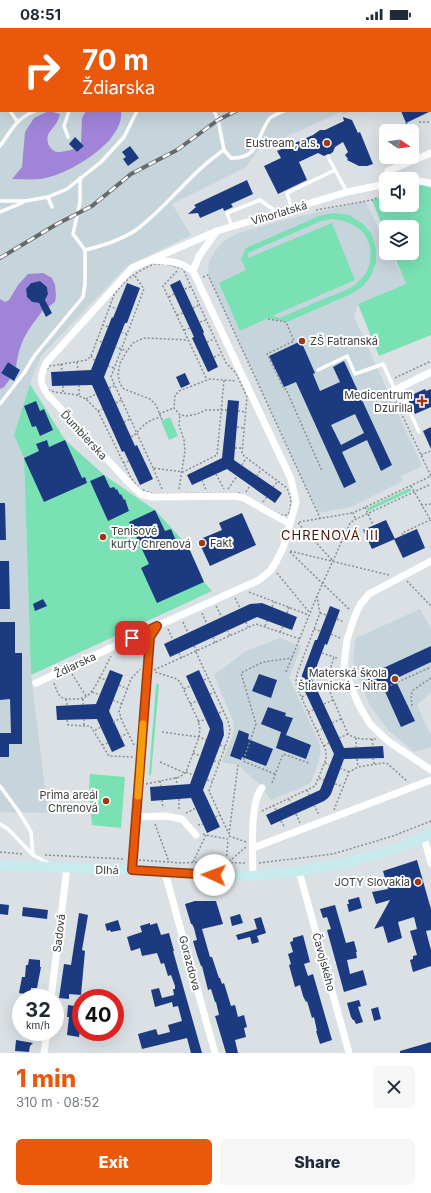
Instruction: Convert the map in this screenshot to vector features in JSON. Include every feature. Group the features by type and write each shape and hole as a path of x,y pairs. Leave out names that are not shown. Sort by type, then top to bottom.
{"street":[{"path":"388,172 431,154"},
{"path":"419,181 431,183"},
{"name":"Vihorlatská","path":"217,231 347,192 379,185"},
{"path":"217,231 199,256 193,271 291,479 296,502 294,523 273,572"},
{"name":"Ďumbierska","path":"217,231 132,268 46,363 41,374 42,386 48,396 141,494 152,497 235,496 244,498 294,523"},
{"name":"Ďumbierska","path":"151,260 184,264 193,271"},
{"path":"394,391 431,372"},
{"path":"431,561 369,594 360,606 354,618 347,640 344,666 351,687 370,724 388,741 431,770"},
{"name":"Ždiarska","path":"36,683 51,675 160,628 273,572"},
{"path":"132,870 150,637 160,628"},
{"path":"253,848 431,780"},
{"path":"253,876 253,814 257,797 262,788"},
{"path":"136,817 166,816 182,819 196,835"},
{"path":"428,836 431,863"},
{"name":"Dlhá","path":"0,865 253,876 299,871 345,863 395,849 428,836"},
{"name":"Sadová","path":"52,989 67,868"},
{"name":"Čavojského","path":"299,871 349,1053"},
{"name":"Gorazdova","path":"165,873 215,1053"},
{"path":"44,1053 46,1041"}],"lane":[{"path":"11,112 17,121"},
{"path":"0,146 17,121 26,114 32,112"},
{"path":"68,137 64,126 69,112"},
{"path":"0,201 25,201 48,197 67,189 101,162 124,137 136,112"},
{"path":"214,112 218,120 224,150 231,158 239,158 250,153 260,140 264,128 271,117 282,112"},
{"path":"85,250 99,247 135,231 210,159 224,150"},
{"path":"328,157 347,192"},
{"path":"292,209 287,193 335,170"},
{"path":"0,404 24,374 35,355 83,297 85,284 85,250 73,234 80,202 80,178"},
{"path":"48,197 52,207"},
{"path":"232,227 227,213 260,200 278,213"},
{"path":"0,212 25,201"},
{"path":"318,370 347,356 355,374 383,364 394,391 419,432"},
{"path":"0,786 19,812 31,832 34,855"},
{"path":"0,824 8,829 34,855 56,868"}],"path":[{"path":"419,122 431,122"},
{"path":"310,211 372,200 379,197"},
{"path":"154,264 166,264 183,269 221,354 226,363 236,373 247,397 242,452 246,458 287,488 291,499 290,511 287,515 281,515 239,493 149,493 140,489 131,478 98,411 86,399 80,396 63,394 49,390 46,387 44,379 45,372 50,366 87,360 91,356 116,291 124,282 134,275 142,269 154,264"},
{"path":"180,267 163,286 207,380"},
{"path":"202,274 204,278 208,275 320,518"},
{"path":"134,275 144,289 111,377 164,493"},
{"path":"185,289 191,287"},
{"path":"168,297 174,294"},
{"path":"136,298 140,300"},
{"path":"193,308 199,305"},
{"path":"110,306 117,309"},
{"path":"130,313 134,315"},
{"path":"177,316 183,313"},
{"path":"268,319 286,322 294,341 267,354 284,388 286,389 322,471"},
{"path":"200,322 206,320"},
{"path":"102,325 108,327"},
{"path":"184,330 190,328"},
{"path":"121,332 127,334"},
{"path":"162,420 156,405 150,400 124,389 120,384 118,375 120,364 127,350 133,343 144,338 188,340"},
{"path":"207,342 215,339"},
{"path":"96,340 102,342"},
{"path":"115,347 121,350 127,350"},
{"path":"214,357 221,354"},
{"path":"91,356 94,362"},
{"path":"390,380 431,361"},
{"path":"77,362 78,371"},
{"path":"61,364 62,372"},
{"path":"108,366 114,368"},
{"path":"227,410 206,410 187,416 180,415 174,408 175,395 210,379 240,381"},
{"path":"148,470 152,468 183,472 210,460 217,455 224,380"},
{"path":"79,385 80,396"},
{"path":"63,386 63,394"},
{"path":"109,388 114,386"},
{"path":"294,523 353,513 431,476 394,391"},
{"path":"86,399 96,394"},
{"path":"116,403 121,400"},
{"path":"160,414 174,408"},
{"path":"98,411 103,409"},
{"path":"238,411 246,412"},
{"path":"178,493 183,472 185,452 184,440 179,425 180,415"},
{"path":"131,437 137,434 140,428 151,419 161,417"},
{"path":"124,422 130,419"},
{"path":"220,426 225,427"},
{"path":"237,427 245,428"},
{"path":"107,430 111,428"},
{"path":"114,445 118,443"},
{"path":"218,447 223,447"},
{"path":"235,448 243,448"},
{"path":"421,455 431,451"},
{"path":"141,454 145,453"},
{"path":"242,465 246,458"},
{"path":"123,463 129,461"},
{"path":"195,466 197,470"},
{"path":"257,476 261,469"},
{"path":"216,474 226,492"},
{"path":"226,492 236,476"},
{"path":"202,480 207,493"},
{"path":"273,487 278,481"},
{"path":"286,672 332,560 350,523 368,513 431,484"},
{"path":"244,495 250,485"},
{"path":"403,535 402,533 431,521 411,486"},
{"path":"421,505 431,504"},
{"path":"364,507 373,525"},
{"path":"353,513 356,519"},
{"path":"294,523 298,518"},
{"path":"294,523 332,560"},
{"path":"288,550 390,576 385,579"},
{"path":"286,554 288,550"},
{"path":"288,550 351,611"},
{"path":"273,572 310,614"},
{"path":"402,576 431,606"},
{"path":"254,588 247,591 310,614"},
{"path":"253,814 315,786 327,755 296,681 301,663 320,613 317,596"},
{"path":"235,597 240,608"},
{"path":"272,607 274,602"},
{"path":"211,608 216,606 222,617"},
{"path":"287,613 289,607"},
{"path":"206,610 201,612 207,624"},
{"path":"320,613 326,615"},
{"path":"337,619 346,622 344,628"},
{"path":"177,623 182,621 188,633"},
{"path":"265,626 267,621"},
{"path":"246,622 248,627"},
{"path":"154,671 256,624 300,639"},
{"path":"280,632 282,626"},
{"path":"160,628 168,628 173,640"},
{"path":"314,629 320,631"},
{"path":"227,630 230,636"},
{"path":"331,634 340,638 342,633"},
{"path":"213,637 215,643"},
{"path":"194,646 224,711 230,729 209,791 229,835 250,843 226,864"},
{"path":"307,648 311,649"},
{"path":"51,675 58,694 66,700 83,698 92,692 114,652"},
{"path":"179,653 182,658"},
{"path":"322,653 337,658 338,662"},
{"path":"334,657 329,672 327,685 348,734 356,738 376,740 373,735"},
{"path":"275,774 243,761 256,724 241,673 262,662 292,658"},
{"path":"301,663 305,665"},
{"path":"141,757 128,733 119,711 131,679 144,665"},
{"path":"153,667 154,671"},
{"path":"376,692 431,667"},
{"path":"68,668 86,696"},
{"path":"316,668 329,672"},
{"path":"143,788 146,784 180,776 186,772 199,737 200,729 180,682 177,679 154,671"},
{"path":"99,677 106,680"},
{"path":"204,680 208,678"},
{"path":"412,706 411,695 413,690 431,678"},
{"path":"119,685 128,689"},
{"path":"317,689 327,685"},
{"path":"184,689 191,686"},
{"path":"92,692 100,695"},
{"path":"210,694 215,692"},
{"path":"302,697 306,695"},
{"path":"83,698 83,705"},
{"path":"66,700 67,706"},
{"path":"113,700 122,704"},
{"path":"324,704 333,700"},
{"path":"190,704 197,701"},
{"path":"308,712 313,710"},
{"path":"219,713 224,711"},
{"path":"113,722 122,718"},
{"path":"84,719 84,726"},
{"path":"198,722 206,719"},
{"path":"332,723 342,719"},
{"path":"67,720 68,726 91,727 109,756 141,757"},
{"path":"94,731 101,728"},
{"path":"317,731 322,728"},
{"path":"162,732 199,737 206,740"},
{"path":"120,737 128,733"},
{"path":"339,738 348,734"},
{"path":"356,738 356,747"},
{"path":"372,739 373,747"},
{"path":"102,745 108,743"},
{"path":"324,746 329,743"},
{"path":"220,745 225,747"},
{"path":"193,753 201,756"},
{"path":"272,783 283,754 309,763"},
{"path":"373,758 374,765"},
{"path":"357,759 358,767"},
{"path":"214,760 219,762"},
{"path":"160,762 193,775"},
{"path":"324,763 330,764"},
{"path":"333,812 350,772 358,767 388,764 409,783 405,785"},
{"path":"226,864 238,765"},
{"path":"340,768 350,772"},
{"path":"176,777 177,785"},
{"path":"319,778 324,780"},
{"path":"207,780 212,781"},
{"path":"160,781 161,786"},
{"path":"335,784 343,786"},
{"path":"307,790 309,795"},
{"path":"176,810 179,811 179,799"},
{"path":"289,799 291,803"},
{"path":"162,800 163,811"},
{"path":"209,802 213,800"},
{"path":"314,805 320,818"},
{"path":"273,806 276,810"},
{"path":"190,817 186,813 196,808"},
{"path":"296,814 301,825 296,827"},
{"path":"215,817 220,815"},
{"path":"152,816 169,862"},
{"path":"194,821 203,834 228,839"},
{"path":"281,821 286,830"},
{"path":"0,852 169,862 205,862 226,864 253,863 333,854 393,836 431,821"},
{"path":"198,825 203,824"},
{"path":"193,862 206,835"}],"shaded area":[{"path":"0,112 341,112 259,149 246,167 172,204 191,235 127,266 41,356 30,384 14,435 24,458 31,675 48,813 0,812"},
{"path":"47,112 60,114 57,122 49,133 47,139 49,145 52,150 58,152 74,149 77,152 84,146 81,143 82,118 85,112 121,112 120,123 114,134 92,156 79,164 65,171 40,179 12,179 22,167 25,132 34,118"},
{"path":"341,112 350,112 342,115"},
{"name":"ZŠ Fatranská","path":"365,201 379,229 379,260 394,260 406,284 358,304 354,317 422,466 401,476 403,481 351,507 318,513 209,277 208,269 209,261 224,241 238,233 288,219"},
{"path":"43,273 52,278 55,285 55,302 48,307 45,300 48,294 47,287 40,281 31,283 26,289 27,297 32,302 39,303 43,310 32,325 22,343 16,367 8,362 1,372 10,379 4,387 0,389 0,299 5,302 9,300 18,285 28,274"},
{"name":"Materská škola Štiavnická - Nitra","path":"420,609 431,629 431,692 417,705 431,736 431,747 415,752 390,732 370,706 354,666 353,658 356,638"},
{"path":"280,638 301,646 289,678 319,742 321,751 311,782 271,800 259,784 238,765 222,762 233,735 234,723 214,675 246,651"}],"green space":[{"path":"419,185 431,188 431,335 379,356 358,304 406,284 396,260 419,260 419,220 380,220 372,200 379,198 379,212 419,212"},
{"path":"333,213 349,215 363,224 371,233 376,249 376,262 371,276 363,286 351,294 287,322 268,318 240,331 219,283 246,270 241,259 246,248 319,216","holes":["333,219 355,226 366,237 371,253 370,263 366,272 357,283 341,292 280,318 272,316 355,280 332,223 248,258 248,253 321,221"]},
{"name":"Tenisové kurty Chrenová","path":"30,384 65,440 104,475 155,510 188,546 204,582 212,591 31,675 24,458 14,435"},
{"path":"170,417 178,436 169,440 161,421"},
{"path":"410,488 411,491 368,511 367,508"},
{"path":"157,683 159,685 150,776 149,774"},
{"name":"Prima areál Chrenová","path":"90,774 125,777 121,828 92,825 89,792"}],"building":[{"path":"401,112 429,112 406,123"},
{"path":"343,117 352,120 358,133 360,132 373,164 359,166 347,160 348,159 345,155 348,152 343,142 335,147 333,152 330,154 324,156 318,153 299,162 307,180 278,194 264,166 281,158 277,151 313,135 320,130 325,130 344,121"},
{"path":"75,137 84,146 77,152 69,144"},
{"path":"130,146 139,158 128,166 123,159 126,157 122,152"},
{"path":"247,180 253,194 231,204 233,207 224,211 223,208 200,218 198,213 188,214 196,207 194,205"},
{"path":"180,280 218,367 208,372 170,285"},
{"path":"40,281 47,287 48,294 45,300 52,313 46,317 39,303 32,302 27,297 26,289 31,283"},
{"path":"127,283 140,288 104,377 135,446 137,445 153,479 140,485 124,451 122,452 92,385 52,386 51,372 91,370"},
{"path":"301,341 315,373 313,374 320,391 340,382 333,367 344,361 392,465 381,471 367,440 342,452 356,482 344,488 296,382 284,387 269,356","holes":["355,414 364,433 341,445 331,425"]},
{"path":"8,362 20,370 14,381 1,373"},
{"path":"185,373 190,384 181,388 176,377"},
{"path":"425,389 426,391 431,389 431,407 415,414 407,397"},
{"path":"228,400 239,401 234,460 282,493 275,503 227,469 192,485 187,475 222,458"},
{"path":"36,401 40,411 44,409 53,430 40,436 36,426 32,427 24,406"},
{"path":"431,427 431,449 423,431"},
{"path":"47,440 49,447 65,440 82,478 85,477 87,483 44,502 24,458 39,451 36,444"},
{"path":"104,475 110,488 114,487 116,490 117,489 124,500 125,499 129,511 108,521 90,481"},
{"path":"0,503 5,503 6,540 0,540"},
{"path":"155,510 165,531 171,529 180,550 188,546 204,582 157,603 141,568 149,564 129,522"},
{"path":"242,513 256,545 210,566 198,540 222,530 219,523"},
{"path":"386,520 395,539 372,549 363,530"},
{"path":"417,529 425,548 403,558 394,539"},
{"path":"0,561 9,561 10,609 0,609"},
{"path":"43,599 47,606 35,611 33,604"},
{"path":"262,603 297,617 292,630 257,617 170,657 164,644 250,604"},
{"path":"330,606 340,610 312,679 344,748 383,746 384,758 344,759 331,794 328,798 271,825 266,815 320,790 334,754 302,685 302,675"},
{"path":"0,622 15,622 15,653 22,653 22,744 9,744 9,757 0,757 0,733 11,733 10,699 0,700"},
{"path":"431,646 431,662 395,679 415,721 401,727 382,685 373,689 366,676"},
{"path":"110,670 123,675 109,711 125,746 112,752 97,719 57,720 56,706 96,704"},
{"path":"199,670 223,723 224,735 203,790 220,827 207,833 191,798 151,801 150,787 190,784 210,729 186,676"},
{"path":"259,674 277,680 271,698 252,691"},
{"path":"268,707 286,713 285,716 293,718 286,735 311,745 306,759 276,748 281,732 261,724"},
{"path":"239,730 249,734 248,739 273,749 266,766 242,757 241,760 230,756"},
{"path":"417,860 431,909 431,930 426,931 431,950 431,966 413,972 410,960 413,959 413,956 417,955 410,931 417,929 414,917 398,922 402,938 388,943 383,926 374,929 390,900 376,904 372,892 388,889 383,871"},
{"path":"359,897 362,908 349,912 347,904 349,904 348,900"},
{"path":"195,901 216,901 223,924 202,929 210,957 212,957 222,984 224,983 231,1006 235,1005 238,1017 244,1015 247,1027 244,1028 246,1037 235,1040 238,1053 226,1053 215,1016 219,1015 216,1002 211,989 208,990 202,966 193,941 197,940 185,904"},
{"path":"0,904 9,905 8,915 0,914"},
{"path":"335,905 346,943 354,941 357,952 357,958 347,960 350,974 363,970 367,985 344,992 327,930 331,929 327,917 323,918 320,909"},
{"path":"23,907 48,910 47,919 22,916"},
{"path":"79,913 88,915 82,950 85,951 82,989 72,989 72,994 69,994 69,999 64,998 64,989 60,989 64,964 71,965"},
{"path":"240,914 243,923 232,926 230,917"},
{"path":"261,917 266,933 257,936 259,942 252,944 250,937 238,940 236,935 257,929 254,919"},
{"path":"118,920 121,930 111,932 110,930 107,931 105,924"},
{"path":"150,923 150,925 157,923 161,935 169,933 202,1053 191,1053 187,1038 142,1049 138,1034 156,1029 158,1035 170,1032 168,1025 182,1021 178,1006 173,1007 172,1002 155,1007 151,990 159,988 162,998 174,995 173,989 175,989 171,975 168,976 164,963 161,964 157,953 142,956 140,948 131,951 127,937 142,932 140,926"},
{"path":"303,935 310,962 304,964 308,976 313,974 332,1040 320,1044 314,1017 312,1018 300,985 295,987 289,965 291,964 288,954 293,952 290,942 293,941 293,938"},
{"path":"29,959 40,960 41,967 37,988 20,989 22,977 25,977 26,965 28,965"},
{"path":"359,1000 361,1006 358,1007 363,1022 356,1024 351,1017 347,1003"},
{"path":"68,1005 72,1006 72,1036 67,1035 69,1017 67,1017"},
{"path":"378,1007 381,1019 374,1021 371,1009"},
{"path":"16,1041 33,1043 30,1046 29,1052 15,1051"},
{"path":"431,1042 431,1053 400,1053 400,1051"}],"railway":[{"path":"0,258 57,224 92,206 131,174 177,150 218,120 234,112"}],"slow traffic":[{"path":"138,796 143,724"}],"place":[{"name":"Eustream, a.s.","path":"327,143"},
{"name":"ZŠ Fatranská","path":"302,341"},
{"name":"Medicentrum Dzurilla","path":"422,401"},
{"name":"Tenisové kurty Chrenová","path":"103,537"},
{"name":"Fakt","path":"202,543"},
{"name":"Materská škola Štiavnická - Nitra","path":"395,679"},
{"name":"Prima areál Chrenová","path":"106,801"},
{"name":"JOTY Slovakia","path":"418,882"}],"district":[{"name":"CHRENOVÁ III","path":"330,535"}],"route":[{"path":"132,638 157,626 150,637 132,870 214,875"}]}
